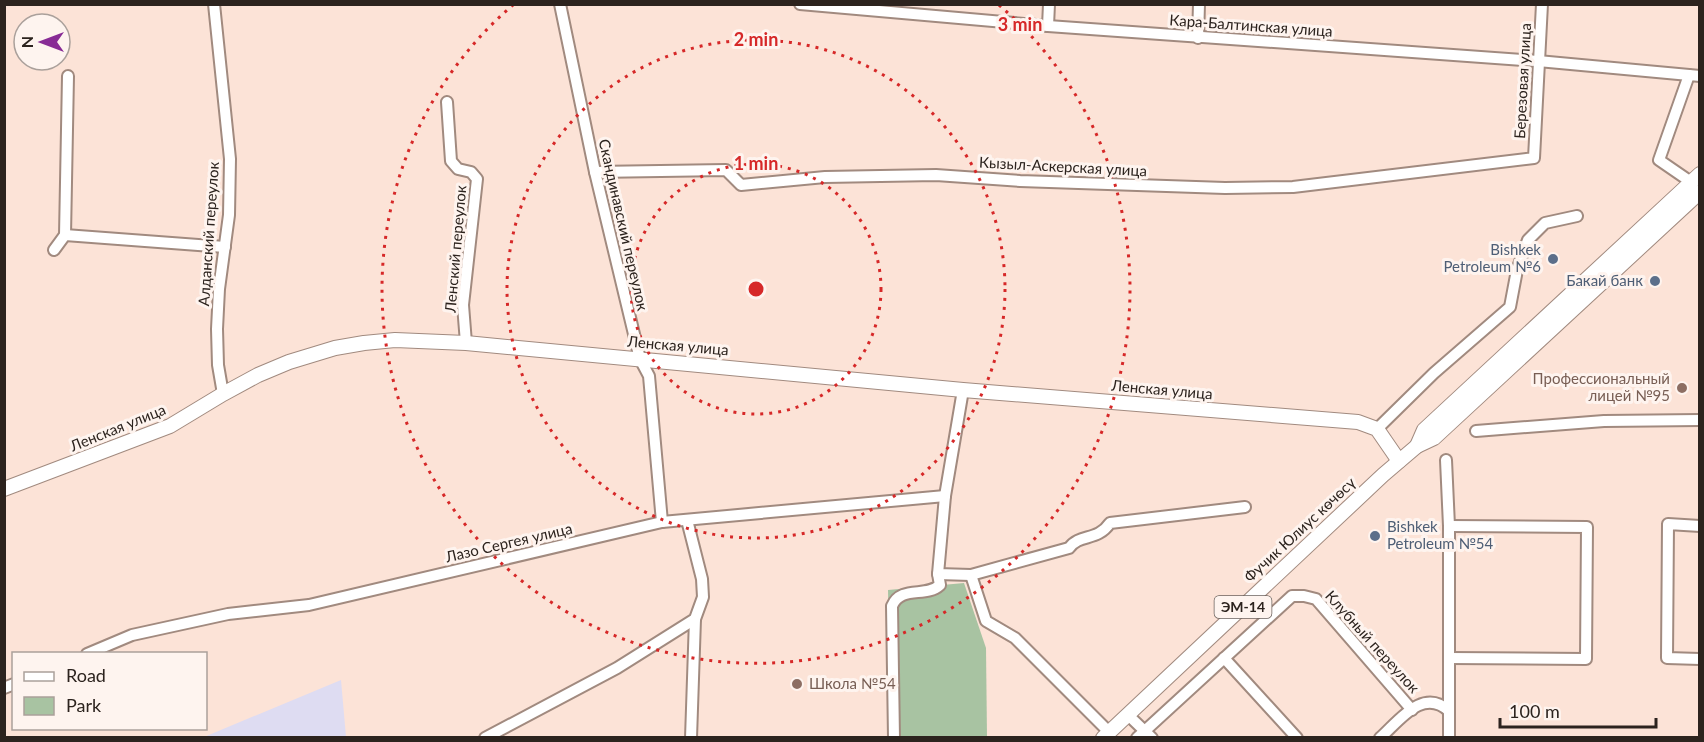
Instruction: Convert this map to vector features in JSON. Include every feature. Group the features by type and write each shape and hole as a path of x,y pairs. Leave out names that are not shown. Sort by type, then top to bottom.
{"main road":[{"name":"Фучик Юлиус көчөсү","path":"1106,735 1417,446 1424,430 1697,182"},
{"name":"Ленская улица","path":"4,489 170,426 258,375 289,362 335,348 395,340 466,343 963,390 1358,422 1377,429"},
{"path":"1377,429 1399,461"}],"street":[{"name":"Алданский переулок","path":"214,4 230,159 217,329 218,364 223,394"},
{"name":"Скандинавский переулок","path":"560,4 595,172 640,359 649,376 662,522"},
{"name":"Кара-Балтинская улица","path":"800,4 1198,38 1538,61 1694,76"},
{"path":"1048,26 1049,4"},
{"path":"1198,38 1199,4"},
{"name":"Березовая улица","path":"1534,158 1542,4"},
{"path":"54,250 65,235 68,76"},
{"path":"1694,76 1659,160 1697,182"},
{"name":"Ленский переулок","path":"447,102 451,161 458,169 471,172 477,179 463,305 466,343"},
{"name":"Кызыл-Аскерская улица","path":"595,172 726,170 741,185 825,177 936,175 1020,181 1247,188 1293,187 1534,158"},
{"path":"1377,429 1434,373 1510,307 1517,270 1528,240 1545,223 1577,216"},
{"path":"65,235 225,247"},
{"path":"894,738 892,606 894,601 909,592 935,589 940,585 938,574 945,496 963,390"},
{"path":"1476,431 1604,421 1700,420"},
{"path":"1446,460 1449,526 1449,738"},
{"name":"Лазо Сергея улица","path":"92,652 132,635 228,614 309,605 662,522 945,496"},
{"path":"938,574 970,575 1069,548 1074,542 1104,532 1110,523 1245,507"},
{"path":"687,520 702,579 703,597 695,619 691,738"},
{"path":"1700,526 1668,524 1667,647 1667,658 1700,659"},
{"path":"1449,526 1587,527 1586,659 1449,658"},
{"path":"970,575 986,621 1015,638 1106,735"},
{"name":"Клубный переулок","path":"1128,715 1144,735 1292,596 1316,599 1412,710"},
{"path":"484,738 617,668 695,619"},
{"path":"1224,658 1297,738"},
{"name":"Клубный переулок","path":"1380,738 1421,703 1430,701 1441,704 1449,711"}],"shaded area":[{"path":"341,680 346,737 204,737"}],"green space":[{"path":"964,583 986,648 987,737 891,737 888,590"}],"place":[{"name":"Bishkek Petroleum №6","path":"1553,259"},
{"name":"Бакай банк","path":"1655,281"},
{"name":"Профессиональный лицей №95","path":"1682,388"},
{"name":"Bishkek Petroleum №54","path":"1375,536"},
{"name":"Школа №54","path":"797,684"}]}
